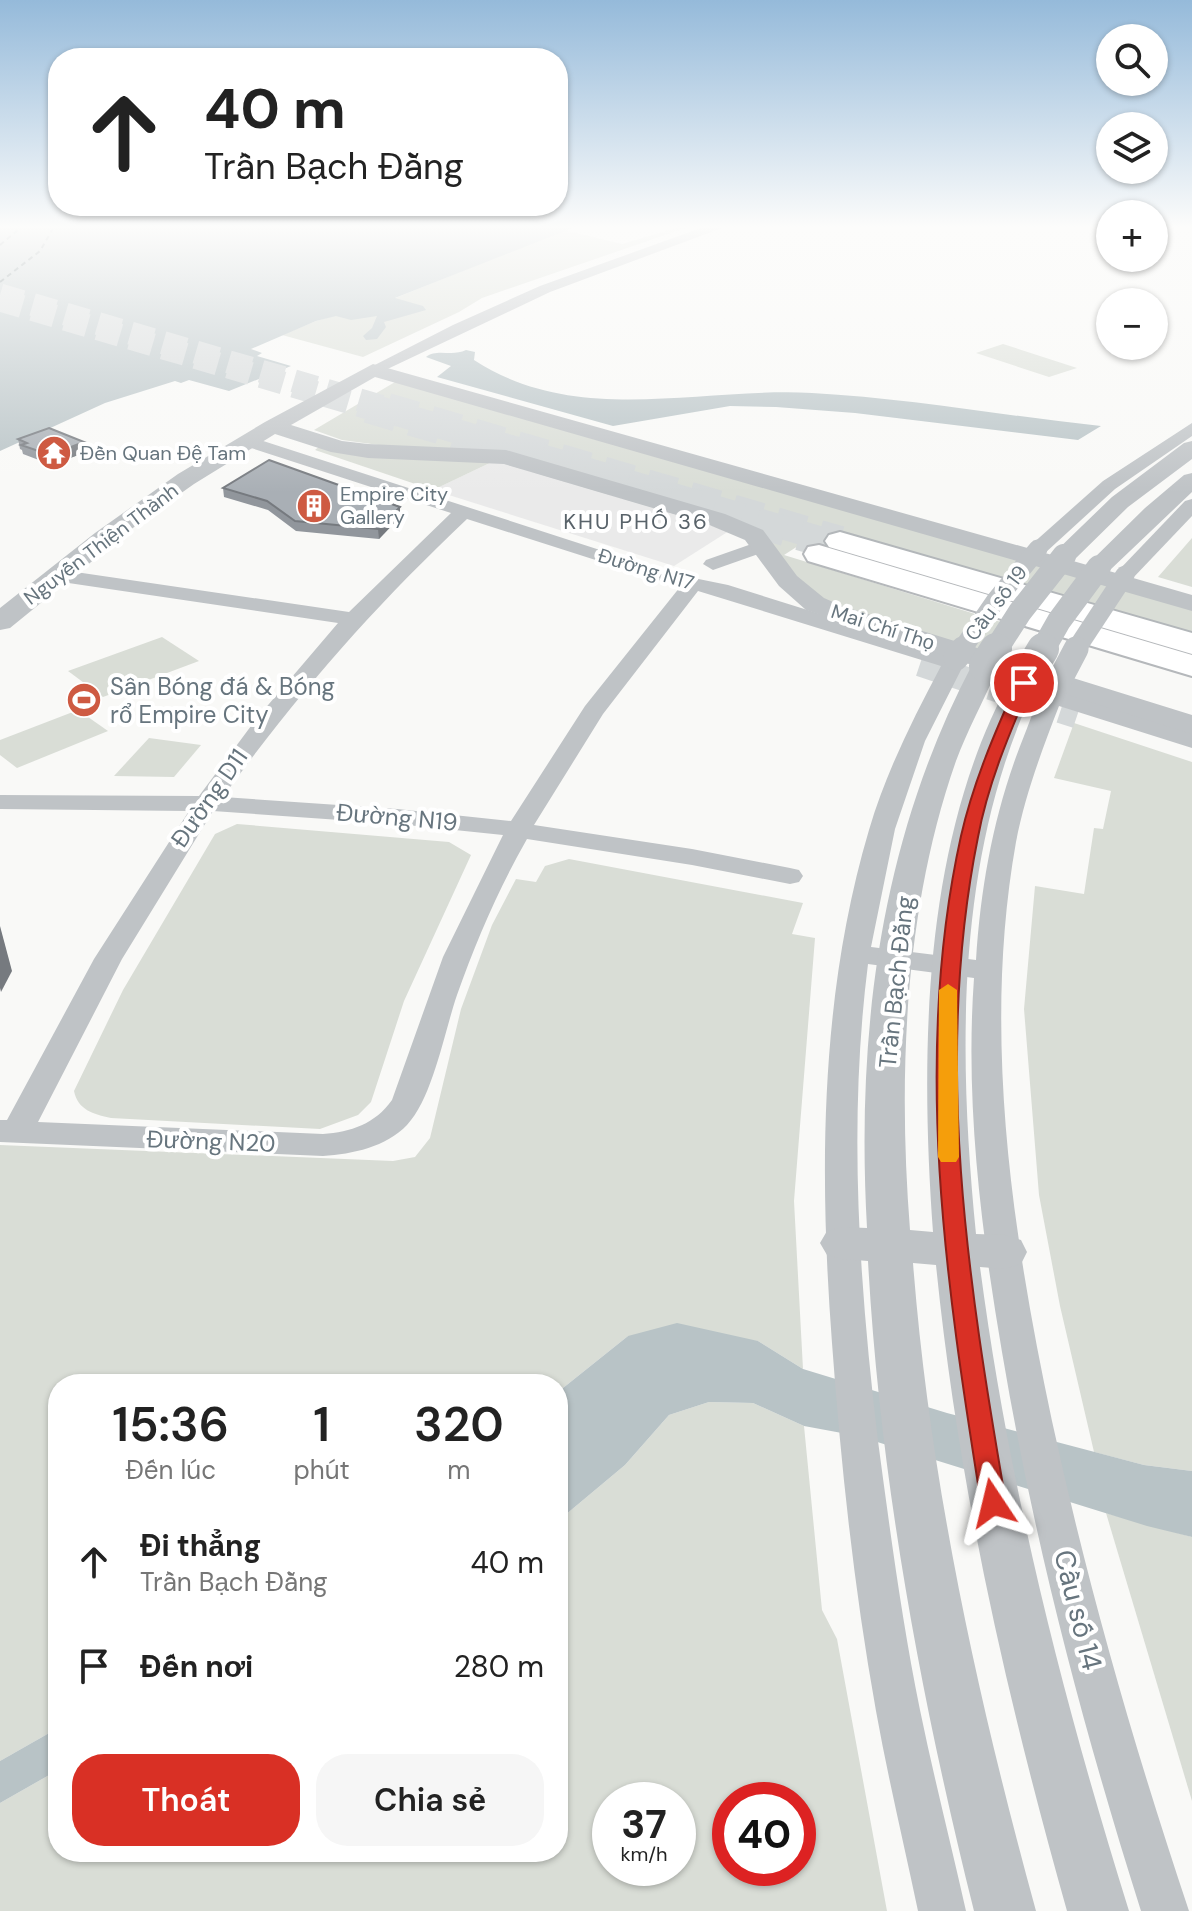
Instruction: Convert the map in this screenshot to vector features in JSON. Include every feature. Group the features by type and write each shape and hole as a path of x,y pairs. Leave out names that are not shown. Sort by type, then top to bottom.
{"main road":[{"path":"825,550 1192,644"},
{"path":"825,550 1192,652"},
{"path":"825,550 1192,666"},
{"name":"Mai Chí Thọ","path":"825,550 1192,676"}],"street":[{"name":"Nguyễn Thiện Thành","path":"0,622 55,575 178,485 373,370 487,314"},
{"path":"373,370 1192,603"},
{"name":"Mai Chí Thọ","path":"275,427 339,447 368,451 490,455 524,461 734,525 754,535 788,581 815,604 833,612 1192,725"},
{"name":"Cầu số 19","path":"965,662 1020,612 1056,547 1128,495 1191,435"},
{"name":"Đường N17","path":"248,441 692,585 721,589 965,662"},
{"path":"1044,688 1059,621 1104,561 1192,480"},
{"path":"1098,1911 1041,1712 993,1503 962,1316 947,1112 970,969 964,866 977,805 995,750 1131,568 1192,505"},
{"name":"Đường D11","path":"9,1131 100,971 203,804 271,712 351,619 464,511"},
{"path":"713,564 763,546"},
{"path":"1104,561 1131,568"},
{"path":"55,575 351,619"},
{"path":"518,829 546,779 604,692 692,585 717,601 920,664"},
{"path":"965,662 903,769 868,887 854,953 841,1108 842,1243 871,1312 916,1488 957,1711 1005,1911"},
{"name":"Trần Bạch Đằng","path":"871,1312 890,1246 886,1087 902,905 920,824 950,737 965,662"},
{"path":"1044,688 1192,741"},
{"path":"1077,716 1192,754"},
{"name":"Đường N19","path":"0,802 203,804 358,813 518,829 620,844 790,876"},
{"name":"Đường N20","path":"9,1131 344,1145 383,1129 407,1103 447,983 518,829"},
{"path":"854,953 970,969"},
{"name":"Cầu số 14","path":"970,969 1014,1317 1055,1520 1105,1714 1165,1911"},
{"path":"842,1243 1005,1252"},
{"path":"871,1312 867,1500 898,1710 942,1911"}],"shaded area":[{"path":"0,314 411,314 384,322 386,327 377,339 366,340 363,336 372,328 377,316 351,320 336,316 316,321 251,349 262,353 257,356 291,366 229,391 189,380 181,383 175,381 105,403 0,451"},
{"path":"340,314 454,314 363,357 282,335"},
{"path":"1003,344 1077,368 1049,377 976,353"},
{"path":"466,350 475,352 474,360 513,380 554,393 639,399 812,393 1101,426 1078,440 855,413 730,406 613,426 437,377 451,366 426,357"},
{"path":"395,382 1192,608 1192,639 826,528 784,555 1014,626 984,652 860,615 803,590 761,533 518,456 401,448 342,440 314,430"},
{"path":"320,446 494,461 433,490 315,450"},
{"path":"494,461 729,531 674,566 433,490"},
{"path":"1192,538 1192,587 1158,577"},
{"path":"162,637 199,661 103,697 68,671"},
{"path":"78,710 108,731 17,768 0,755 0,740"},
{"path":"1074,723 1192,762 1192,1471 1144,1465 1094,1452 1060,1306 1039,1195 1024,1009 1035,886 1084,894 1094,828 1103,829 1111,791 1054,778"},
{"path":"149,738 201,745 174,777 114,776"},
{"path":"237,824 449,842 471,855 404,1001 371,1102 358,1115 320,1129 111,1118 87,1110 79,1103 74,1091 123,990 215,834"},
{"path":"569,859 803,903 792,934 815,938 794,1201 803,1369 758,1341 628,1336 568,1384 568,1374 48,1374 48,1734 0,1761 0,1145 393,1161 415,1157 430,1138 461,1009 492,925 516,879 536,882 545,866"},
{"path":"677,1323 758,1341 803,1369 947,1413 1144,1465 1192,1471 1192,1537 1147,1526 858,1436 804,1426 753,1403 709,1402 669,1415 625,1465 568,1513 568,1384 628,1336"},
{"path":"709,1402 753,1403 804,1426 822,1610 837,1639 887,1911 0,1911 0,1803 48,1776 48,1862 568,1862 568,1513 625,1465 669,1415"},
{"path":"1106,1513 1192,1537 1192,1801"},
{"path":"48,1734 48,1776 0,1803 0,1761"}],"building":[{"path":"49,428 84,442 50,455 21,445 27,443 18,439"},
{"name":"Empire City Gallery","path":"269,460 400,507 378,529 295,521 267,501 223,488"}],"tunnel":[{"path":"48,314 375,410"},
{"path":"66,314 394,410"},
{"path":"368,408 832,545"},
{"path":"387,408 840,541"},
{"path":"920,664 1077,716"}],"slow traffic":[{"path":"948,990 948,1157"}],"place":[{"name":"Đền Quan Đệ Tam","path":"54,453"},
{"name":"Empire City Gallery","path":"314,506"},
{"name":"Sân Bóng đá & Bóng rổ Empire City","path":"84,700"}],"district":[{"name":"KHU PHỐ 36","path":"636,521"}],"route":[{"path":"993,1503 962,1316 949,1185 947,999 953,937 977,805 995,750 1024,683"}]}
